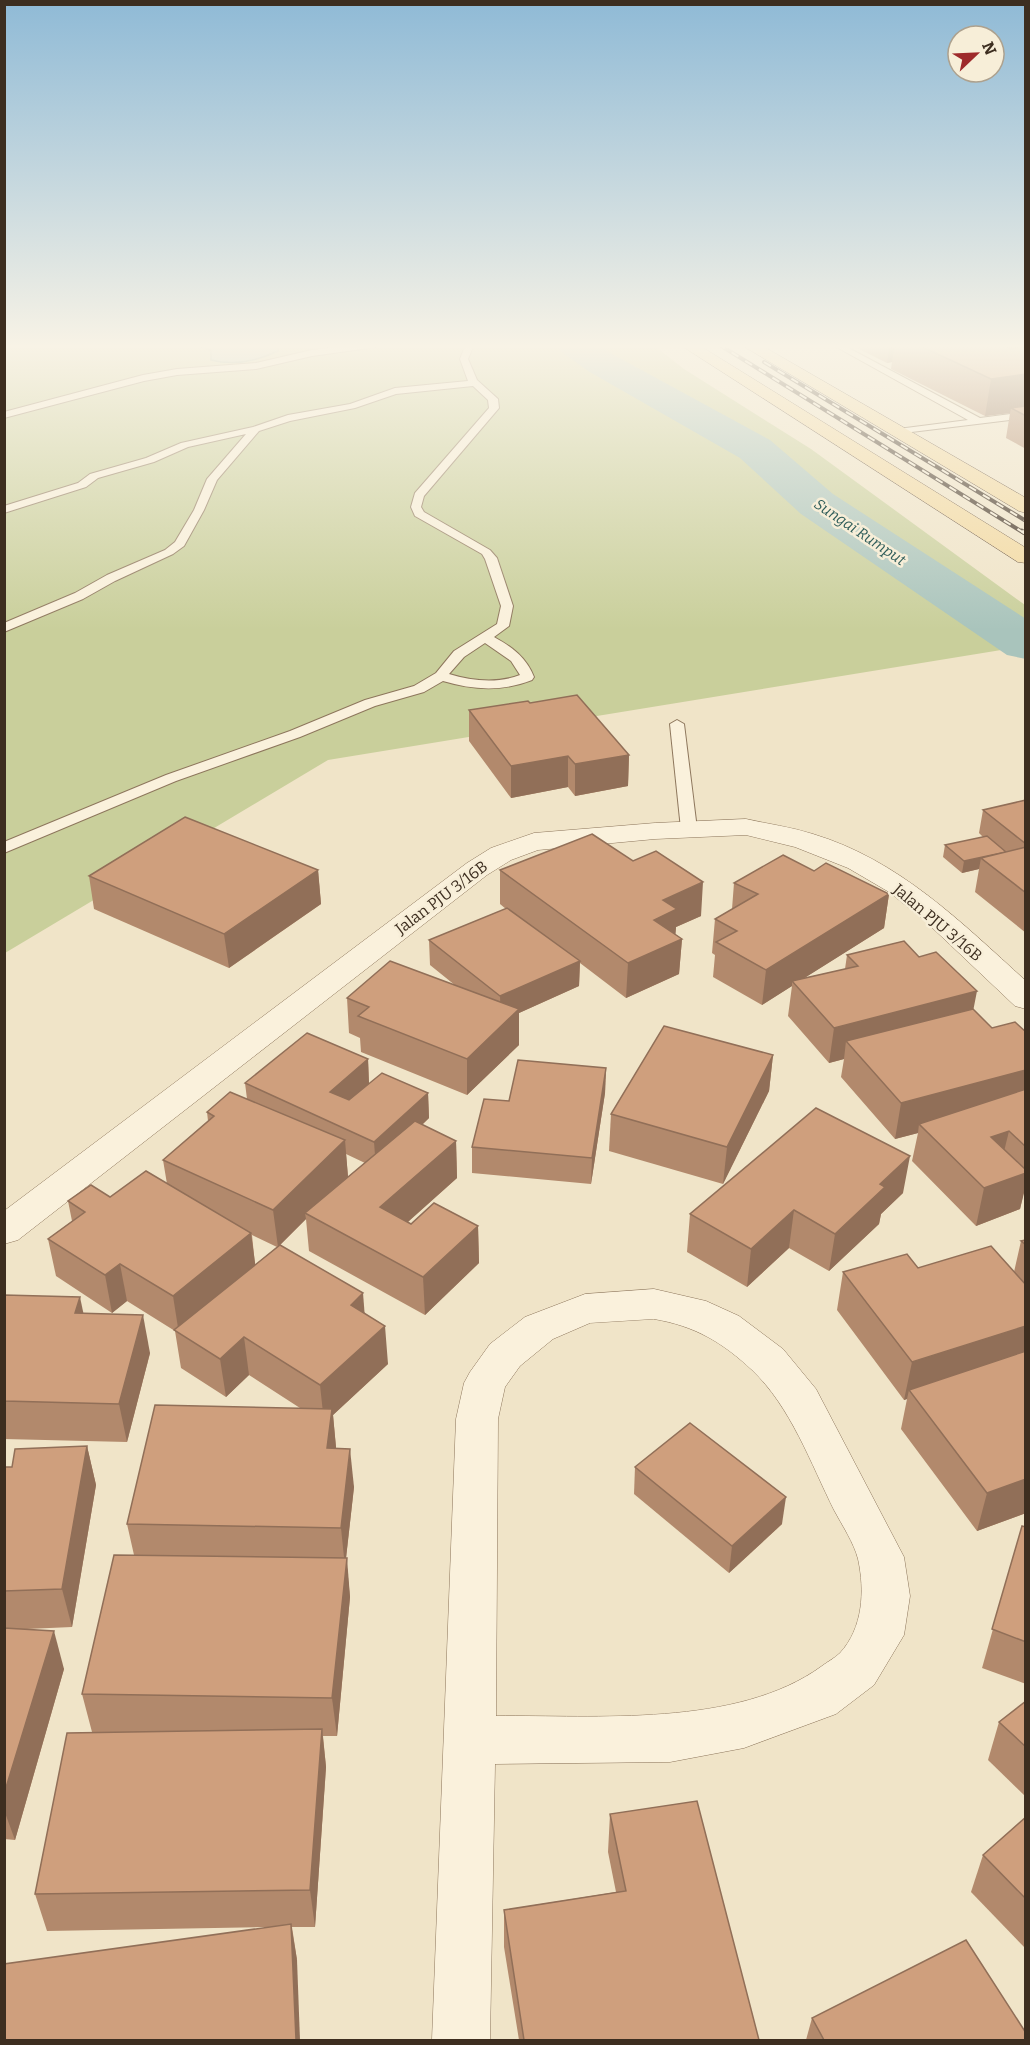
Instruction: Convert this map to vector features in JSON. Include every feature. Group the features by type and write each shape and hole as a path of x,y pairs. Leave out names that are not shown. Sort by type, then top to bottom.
{"main road":[{"path":"839,439 1026,557"},
{"path":"911,439 1026,507"}],"street":[{"name":"Jalan PJU 3/16B","path":"4,1231 477,869 501,854 534,842 689,829 746,827 804,840 858,862 899,886 935,914 1026,999"},
{"path":"461,2040 477,1419 484,1383 505,1355 539,1328 585,1309 654,1304 692,1311 725,1327 768,1360 801,1401 881,1557 886,1596 880,1635 857,1669 818,1698 744,1725 670,1738 470,1740"}],"lane":[{"path":"4,510 82,485 94,476 150,459 185,445 210,439"},
{"path":"4,628 80,596 111,578 169,552 180,544 199,510 212,478 247,439"},
{"path":"4,848 171,778 295,734 370,703 419,689 441,676 459,654 503,626 507,606 491,558 480,548 419,514 416,507 419,495 467,439"},
{"path":"441,676 457,681 495,685 516,682 527,677 525,670 504,647 485,638"},
{"path":"677,724 689,829"}],"green space":[{"path":"4,439 796,439 1025,605 1025,646 328,760 5,953"}],"building":[{"path":"577,695 629,755 575,764 568,756 511,766 469,710 528,701 530,703"},
{"path":"1026,800 1026,844 983,810"},
{"path":"185,817 318,870 224,934 89,876"},
{"path":"592,834 633,861 656,851 703,882 663,900 677,909 654,920 682,939 628,963 500,870"},
{"path":"987,836 1006,852 964,861 945,845"},
{"path":"1026,847 1026,893 981,858"},
{"path":"783,855 814,871 826,863 889,894 766,970 716,942 737,931 715,919 758,894 734,883"},
{"path":"507,908 580,961 500,996 429,940"},
{"path":"904,941 919,957 936,952 977,991 834,1028 792,981 858,966 847,955"},
{"path":"390,961 519,1009 467,1059 358,1016 369,1007 347,998"},
{"path":"973,1009 992,1028 1015,1022 1026,1032 1026,1070 901,1103 846,1041"},
{"path":"664,1026 773,1055 727,1147 611,1114"},
{"path":"307,1033 368,1059 330,1092 349,1100 382,1073 428,1093 374,1142 245,1083"},
{"path":"518,1060 606,1068 592,1158 472,1147 484,1099 509,1101"},
{"path":"1026,1089 1026,1147 1009,1131 991,1137 1026,1170 1026,1173 984,1188 919,1124"},
{"path":"230,1092 345,1140 273,1210 163,1160 214,1116 207,1112"},
{"path":"816,1108 910,1156 880,1184 885,1187 835,1234 794,1210 751,1249 690,1214"},
{"path":"415,1121 456,1141 380,1207 411,1224 434,1203 478,1226 423,1277 305,1213"},
{"path":"146,1171 251,1233 173,1296 120,1264 105,1275 48,1239 85,1212 68,1201 91,1185 110,1197"},
{"path":"280,1245 363,1293 351,1305 385,1326 320,1385 244,1337 220,1359 174,1330"},
{"path":"991,1246 1026,1285 1026,1326 912,1362 843,1272 907,1254 918,1268"},
{"path":"4,1295 80,1297 75,1313 143,1315 119,1404 4,1401"},
{"path":"1026,1351 1026,1479 987,1493 909,1390"},
{"path":"155,1405 332,1409 327,1448 350,1449 341,1528 127,1524"},
{"path":"690,1423 786,1497 732,1546 635,1467"},
{"path":"87,1446 62,1589 4,1591 4,1467 12,1467 15,1449"},
{"path":"1022,1526 1026,1527 1026,1642 992,1629"},
{"path":"114,1555 347,1558 332,1698 82,1694"},
{"path":"4,1628 54,1631 4,1794"},
{"path":"1026,1701 1026,1747 999,1722"},
{"path":"322,1729 310,1890 35,1894 67,1733"},
{"path":"697,1801 759,2040 524,2040 504,1910 626,1891 610,1814"},
{"path":"1026,1817 1026,1899 983,1855"},
{"path":"291,1924 296,2040 4,2040 4,1964"},
{"path":"966,1940 1026,2033 1026,2040 824,2040 812,2018"}],"waterway":[{"name":"Sungai Rumput","path":"738,439 755,449 817,504 1026,643"}],"railway":[{"path":"873,439 1024,533"},
{"path":"892,439 1026,521"},
{"path":"1022,531 1026,534"}]}
